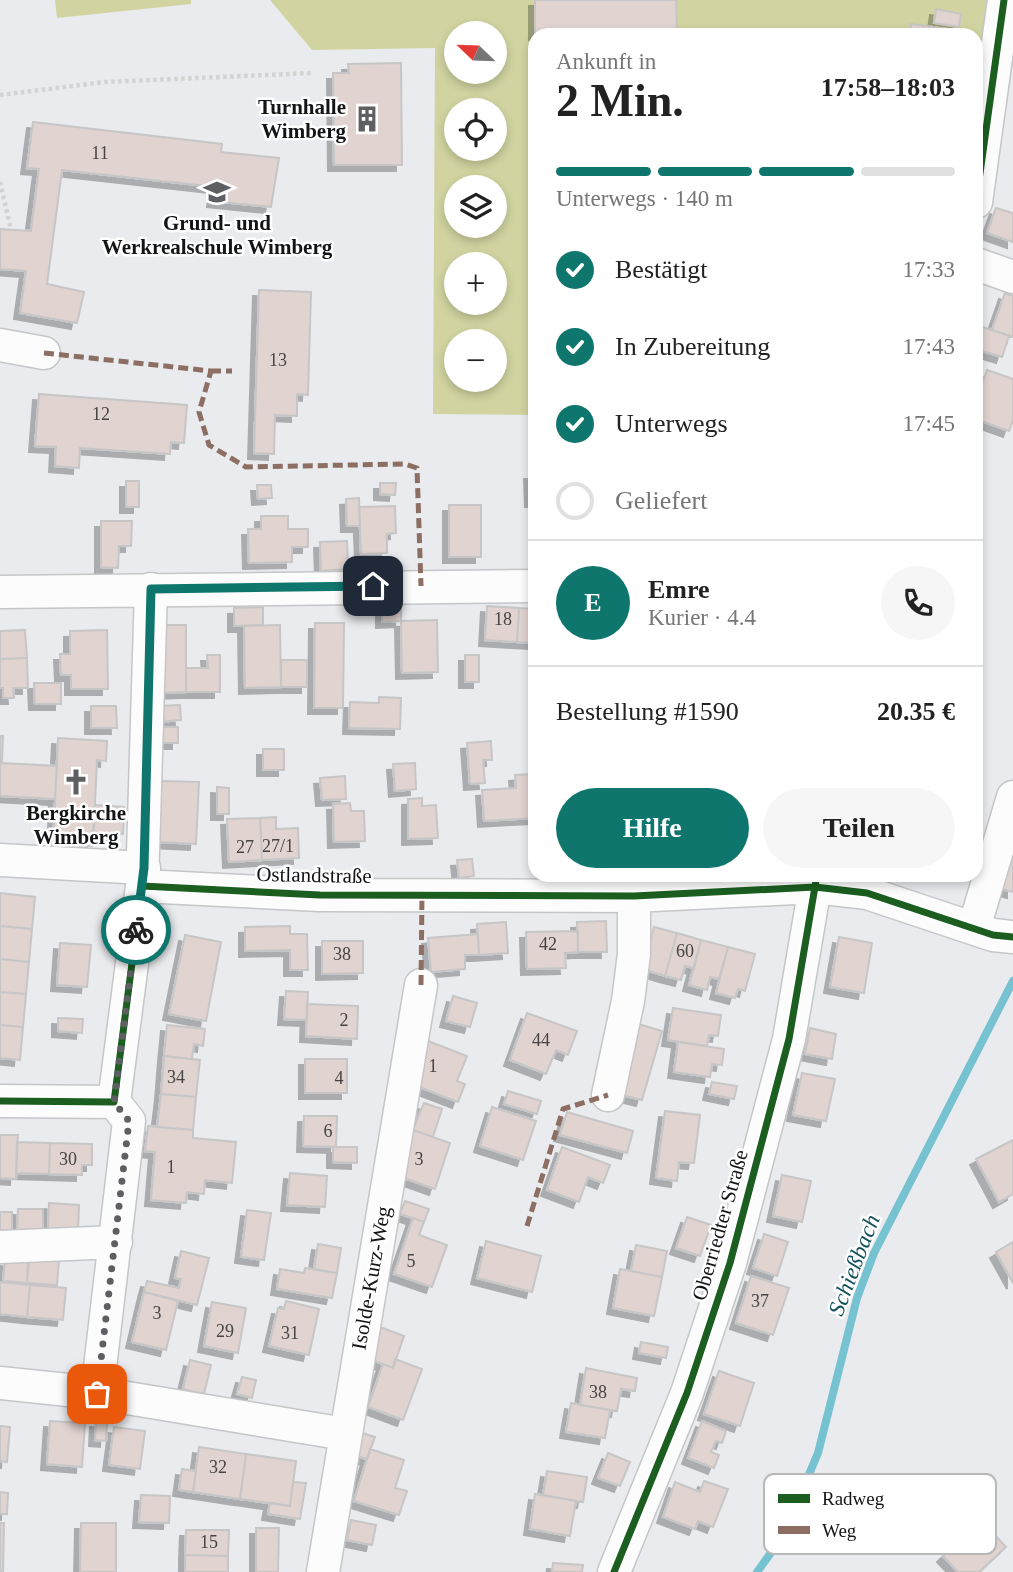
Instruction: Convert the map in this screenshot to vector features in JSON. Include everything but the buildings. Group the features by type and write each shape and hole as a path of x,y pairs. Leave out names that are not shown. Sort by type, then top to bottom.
{"street":[{"path":"983,152 1004,0"},
{"path":"983,266 1013,277"},
{"path":"0,345 44,353"},
{"path":"0,592 528,586"},
{"path":"97,1394 129,1121 114,1102 143,877 151,589"},
{"path":"974,928 1013,797"},
{"name":"Ostlandstraße","path":"0,860 320,895 634,896 804,882"},
{"name":"Oberriedter Straße","path":"614,1572 687,1393 730,1263 789,1039 816,882"},
{"name":"Ostlandstraße","path":"820,882 867,894 993,935 1013,937"},
{"path":"608,1095 628,1001 634,954 634,896"},
{"name":"Isolde-Kurz-Weg","path":"323,1572 421,985"},
{"path":"0,1101 114,1102"},
{"path":"0,1247 116,1242"},
{"path":"0,1383 97,1394 345,1434"}],"path":[{"path":"0,94 105,82 312,73"},
{"path":"0,182 11,230"}],"green space":[{"path":"55,0 191,0 191,4 57,18"},
{"path":"270,0 988,0 983,30 983,28 528,28 528,415 433,414 435,48 312,50"}],"waterway":[{"name":"Schießbach","path":"809,1474 818,1453 857,1298 874,1253 1013,981"},
{"name":"Schießbach","path":"757,1572 770,1554"}],"marked path":[{"path":"44,353 211,371 199,412 209,445 246,467 405,464 417,468 421,586"},
{"path":"211,371 232,371"},
{"path":"421,985 422,894"},
{"path":"527,1226 563,1109 608,1095"}],"cycle path":[{"path":"983,152 1004,0"},
{"path":"614,1572 687,1393 730,1263 789,1039 816,882"},
{"path":"0,1101 114,1102 142,886 320,895 634,896 815,887 867,893 993,935 1013,937"}],"way so far":[{"path":"97,1394 129,1121 114,1102 136,930"}],"place":[{"name":"Turnhalle Wimberg","path":"367,119"},
{"name":"Grund- und Werkrealschule Wimberg","path":"217,192"},
{"name":"Bergkirche Wimberg","path":"76,782"}],"route":[{"path":"136,930 144,868 151,589 373,586"}]}
